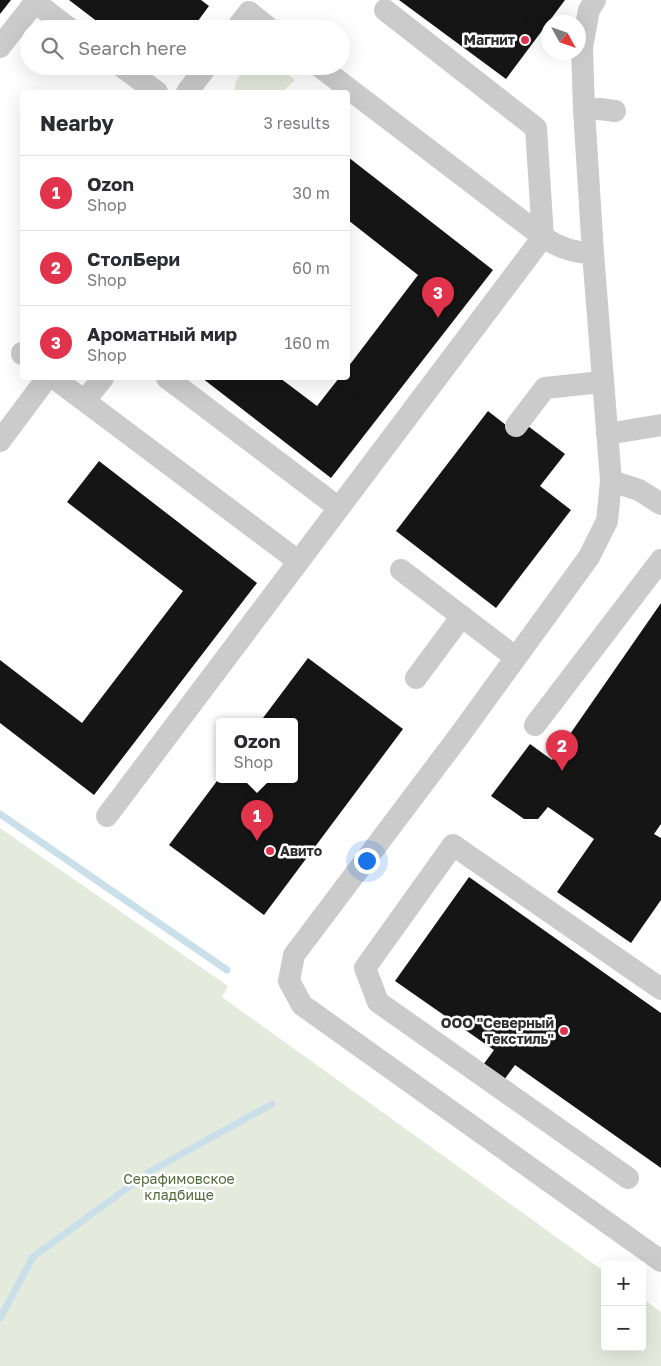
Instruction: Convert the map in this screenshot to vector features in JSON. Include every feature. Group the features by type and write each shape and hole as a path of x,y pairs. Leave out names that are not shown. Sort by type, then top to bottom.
{"lane":[{"path":"595,0 588,10 582,47 593,253 611,482 607,521 589,557 459,736 294,955 289,981 302,1005 661,1261"},
{"path":"20,20 34,2 58,20"},
{"path":"106,816 543,237 536,128 384,10"},
{"path":"243,20 249,12 259,20"},
{"path":"0,47 20,21"},
{"path":"133,75 153,90"},
{"path":"189,90 200,75"},
{"path":"331,75 543,237 555,245 569,250 593,253"},
{"path":"584,110 615,110"},
{"path":"0,441 46,380"},
{"path":"57,380 298,561"},
{"path":"85,400 100,380"},
{"path":"169,380 339,508"},
{"path":"516,426 545,388 602,382"},
{"path":"607,434 661,425"},
{"path":"611,482 639,490 661,504"},
{"path":"535,725 661,560"},
{"path":"401,570 515,657"},
{"path":"416,678 462,616"},
{"path":"628,1178 378,1002 365,968 453,845 661,989"}],"green space":[{"path":"240,75 289,75 295,80 284,90 234,90 236,81"},
{"name":"Серафимовское кладбище","path":"0,828 228,986 222,997 601,1269 601,1351 646,1351 646,1301 661,1312 661,1366 0,1366"}],"building":[{"path":"0,0 11,0 0,14"},
{"path":"69,0 201,0 209,6 199,20 95,20"},
{"path":"399,0 565,0 554,15 541,15 541,32 506,79"},
{"path":"350,159 493,270 331,478 205,380 283,380 317,406 337,380 350,380 350,364 418,275 350,222"},
{"path":"488,411 516,433 524,423 565,454 540,486 571,510 496,608 396,531"},
{"path":"99,461 257,583 94,795 0,723 0,660 82,723 183,591 67,502"},
{"path":"661,603 661,824 654,834 661,838 661,900 631,943 557,892 594,839 548,807 538,819 524,819 491,796 530,744 552,760"},
{"path":"308,658 403,729 264,915 169,845 216,782 298,783 298,718 263,718"},
{"name":"ООО \"Северный Текстиль\"","path":"469,877 661,1013 661,1168 515,1065 504,1080 483,1065 494,1050 395,981"}],"waterway":[{"path":"0,814 227,970"},
{"path":"0,1318 33,1257 149,1172 272,1104"}],"place":[{"name":"Магнит","path":"525,40"},
{"name":"Ароматный мир","path":"438,318"},
{"name":"СтолБери","path":"562,771"},
{"name":"Ozon","path":"257,841"},
{"name":"Авито","path":"270,851"},
{"name":"ООО \"Северный Текстиль\"","path":"564,1031"}]}
